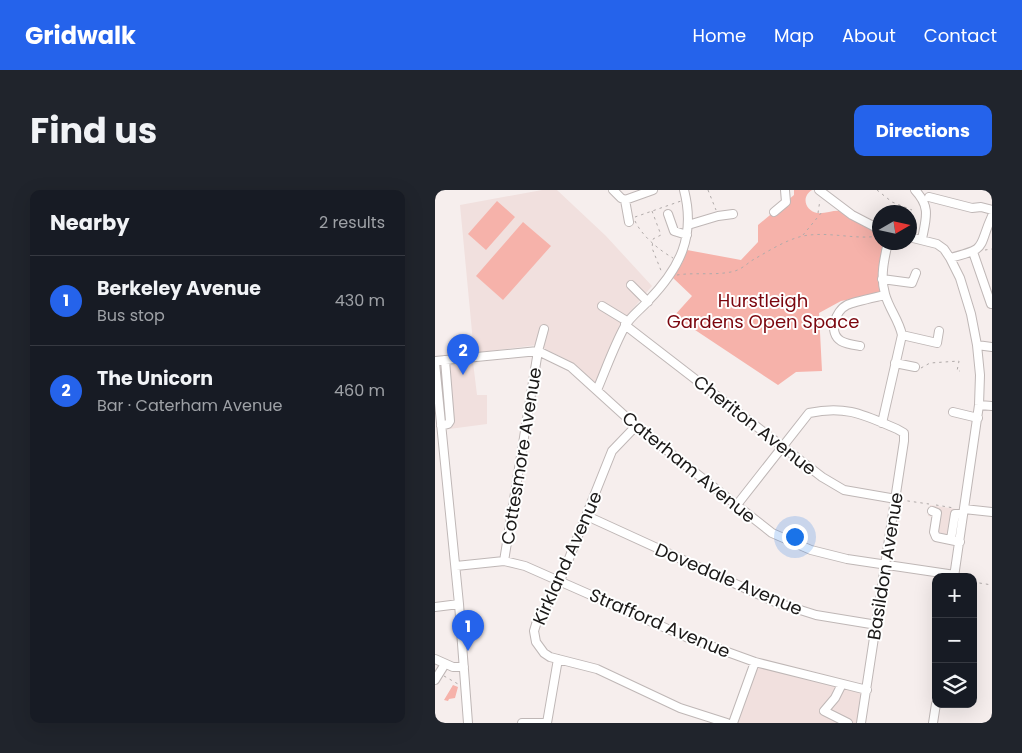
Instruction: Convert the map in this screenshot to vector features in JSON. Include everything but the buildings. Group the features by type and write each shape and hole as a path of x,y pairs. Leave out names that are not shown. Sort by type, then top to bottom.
{"street":[{"path":"613,190 624,200 629,222"},
{"path":"624,200 653,190"},
{"path":"597,390 625,325 648,302 669,277 679,261 688,225 687,199 684,190"},
{"path":"774,212 786,202 785,190"},
{"path":"915,190 928,196 972,208 981,207 992,210"},
{"path":"820,191 852,215 872,225"},
{"path":"922,239 928,196"},
{"path":"668,214 674,231 687,235"},
{"path":"688,225 718,216 733,214"},
{"path":"950,258 973,252 981,246 992,216"},
{"path":"917,238 937,244 944,249 950,258 960,278 971,314 977,345 980,375 978,418 955,573"},
{"path":"736,506 809,413 848,410 882,423 901,335 900,326 885,295 882,279 887,250"},
{"path":"973,252 991,304"},
{"path":"882,279 912,283 915,280 916,273"},
{"path":"631,285 648,302"},
{"path":"860,346 842,342 835,335 833,325 846,305 885,295"},
{"name":"Cheriton Avenue","path":"602,306 625,320 625,325 821,477 843,490 895,500"},
{"name":"Cottesmore Avenue","path":"504,561 538,351 544,329"},
{"path":"901,335 937,343 939,331"},
{"path":"977,345 992,347"},
{"path":"468,723 456,566 437,400 435,362 538,351"},
{"name":"Caterham Avenue","path":"538,351 571,367 636,426 772,533 811,550 838,557 935,573"},
{"path":"441,426 448,424 450,421 445,360"},
{"path":"895,363 915,367"},
{"path":"979,405 992,406"},
{"path":"953,412 978,418"},
{"name":"Basildon Avenue","path":"861,723 904,441 903,433 882,423"},
{"name":"Kirkland Avenue","path":"636,426 612,451 560,581 537,621 534,631 536,642 544,653 557,659 597,669 679,708 727,723"},
{"path":"932,511 937,513 934,535 960,542"},
{"path":"951,539 955,514 964,512 992,512"},
{"name":"Dovedale Avenue","path":"587,516 775,602 816,615 877,625"},
{"name":"Strafford Avenue","path":"456,566 504,561 525,566 686,637 755,662 867,690"},
{"path":"435,607 459,604"},
{"path":"435,659 453,667 464,667"},
{"path":"522,723 547,723 557,659"},
{"path":"733,723 755,662"},
{"path":"435,680 445,664"},
{"path":"842,684 835,698 825,711 848,723"},
{"path":"933,723 935,708"}],"path":[{"path":"708,190 718,216"},
{"path":"877,190 892,202 900,205"},
{"path":"818,213 820,191"},
{"path":"679,261 666,254 652,242 637,226 634,218 687,199"},
{"path":"652,211 661,235 655,237 652,242 652,248 660,270 669,277 691,273 724,273 734,271 779,245 803,236 821,234 864,238 872,237"},
{"path":"803,236 822,212"},
{"path":"915,367 923,368 930,363 959,361 957,370 960,371"},
{"path":"895,500 964,512"},
{"path":"977,583 992,585"},
{"path":"439,672 457,684"}],"shaded area":[{"path":"542,190 557,190 606,236 652,286 621,323 595,383 574,363 537,345 474,353 460,205"},
{"path":"473,362 477,395 487,395 487,424 449,429 451,425 451,391 449,365"},
{"path":"930,505 956,509 952,541 931,538 935,517 928,516"},
{"path":"755,662 867,690 861,723 733,723"}],"green space":[{"name":"Hurstleigh Gardens Open Space","path":"794,190 812,190 806,196 806,203 813,211 820,213 841,211 872,227 872,250 884,250 879,271 881,292 879,294 841,301 819,313 822,371 796,372 778,385 674,316 692,296 672,277 682,263 687,250 741,260 758,242 758,225 794,195"},
{"path":"497,201 515,217 486,250 468,234"},
{"path":"523,222 551,246 503,300 476,276"},
{"path":"453,685 458,687 455,698 448,701 444,700"}],"place":[{"name":"The Unicorn","path":"463,375"},
{"name":"Berkeley Avenue","path":"468,651"}]}
